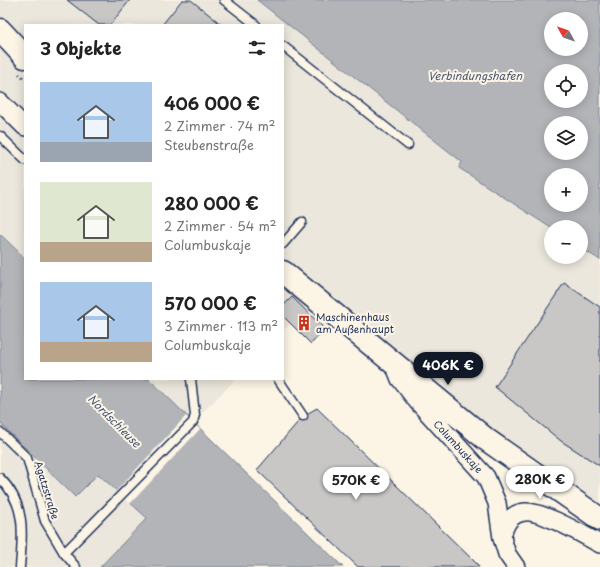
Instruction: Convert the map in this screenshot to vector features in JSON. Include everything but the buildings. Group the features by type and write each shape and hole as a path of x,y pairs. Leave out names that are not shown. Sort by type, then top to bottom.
{"street":[{"path":"0,30 24,56"},
{"path":"0,102 24,125"},
{"path":"284,273 487,440 600,519"},
{"name":"Columbuskaje","path":"394,364 400,379 408,390 486,477 497,503 502,538 507,554 516,567"},
{"path":"502,538 506,524 510,520 525,512 540,515 600,544"}],"lane":[{"path":"224,0 255,24"},
{"path":"284,47 408,145"},
{"path":"0,136 24,159"},
{"path":"284,243 302,222"},
{"path":"64,553 122,496 193,422 195,407 191,380"},
{"path":"279,380 303,416"},
{"name":"Agatzstraße","path":"0,432 27,458 45,521 64,553 76,567"},
{"path":"0,478 15,499 21,516 20,567"}],"shaded area":[{"path":"0,0 257,0 462,162 459,168 544,223 544,264 588,264 588,252 600,260 600,525 311,302 284,330 284,24 24,24 24,257 0,233"},
{"path":"150,380 235,380 193,422"},
{"path":"0,423 75,497 98,474 147,518 100,567 0,567"}],"water":[{"name":"Verbindungshafen","path":"257,0 600,0 600,260 588,252 588,220 544,220 544,223 459,168 462,162"},
{"name":"Nordschleuse","path":"0,234 24,257 24,380 150,380 343,567 100,567 147,518 98,474 75,497 0,423"}],"pier":[{"path":"186,416 200,429 130,504 116,491"}],"place":[{"name":"Maschinenhaus am Außenhaupt","path":"304,323"}]}
